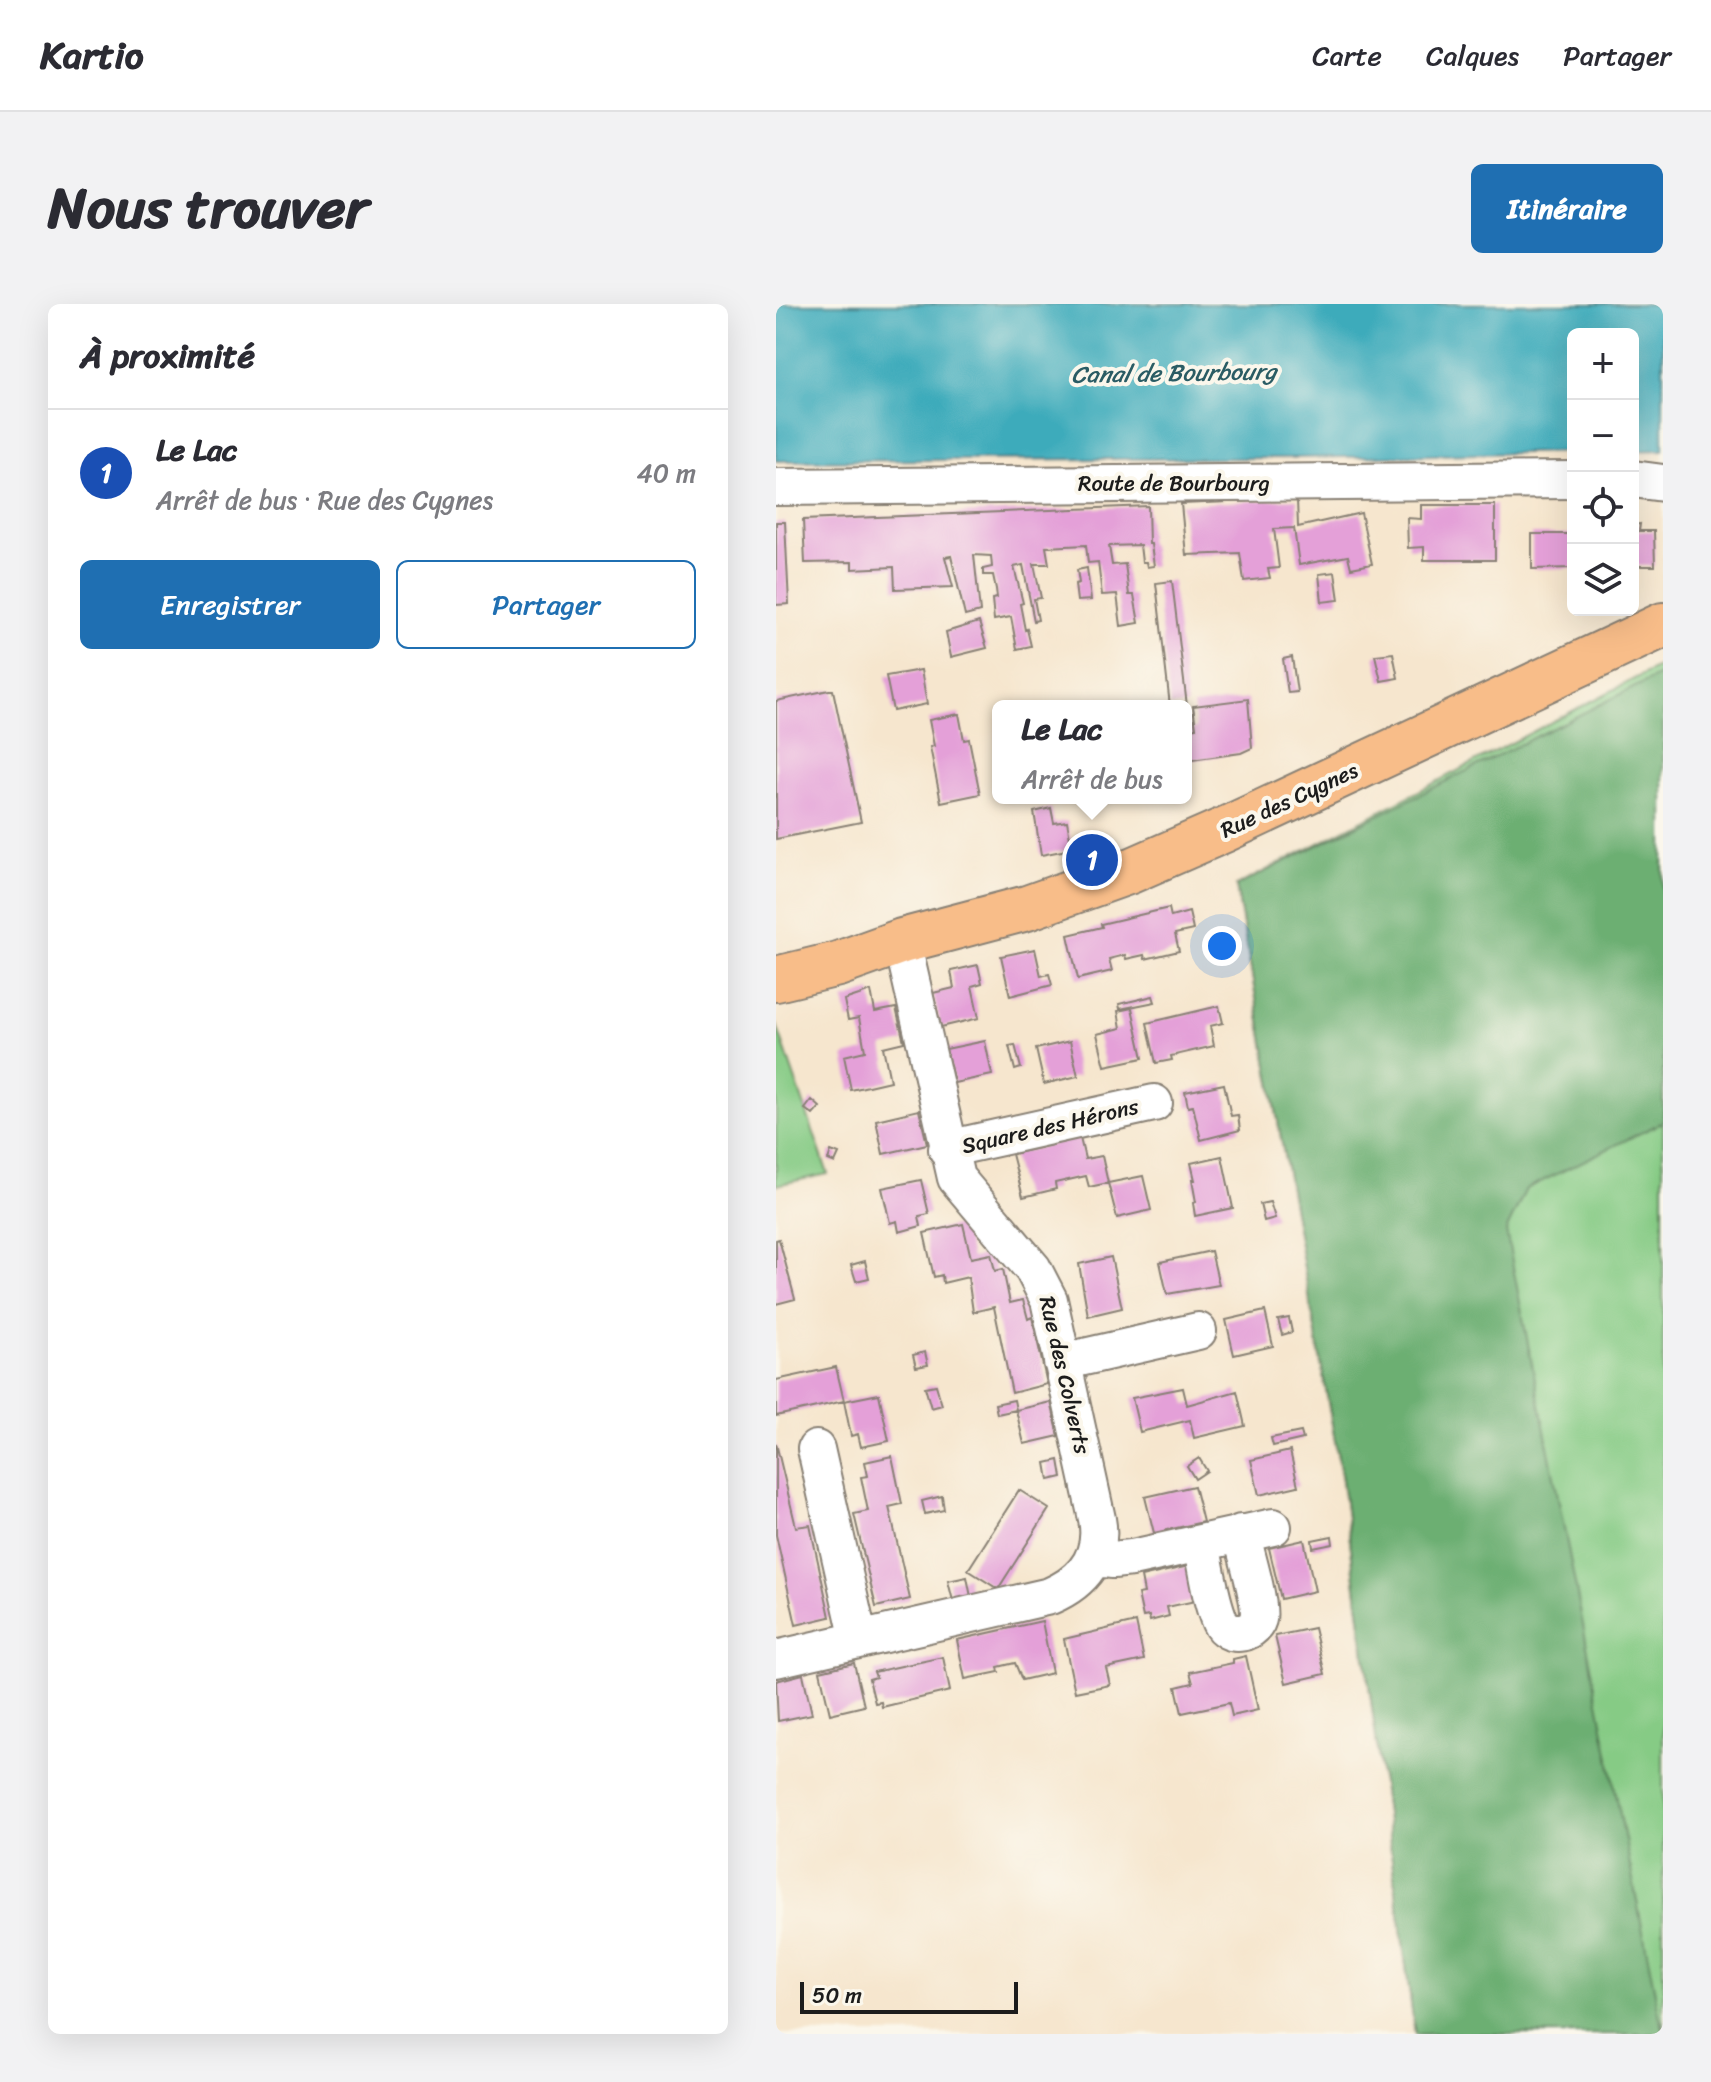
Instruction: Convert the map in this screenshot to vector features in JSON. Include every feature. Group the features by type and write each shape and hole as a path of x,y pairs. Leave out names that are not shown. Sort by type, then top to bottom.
{"main road":[{"name":"Rue des Cygnes","path":"776,979 852,960 902,941 1027,908 1163,857 1663,625"},
{"name":"Rue des Cygnes","path":"776,956 902,941"}],"street":[{"name":"Route de Bourbourg","path":"776,487 1567,480"},
{"path":"1639,480 1663,483"},
{"name":"Rue des Colverts","path":"902,941 947,1149 962,1187 1040,1277 1049,1300 1099,1528 1095,1558"},
{"name":"Square des Hérons","path":"947,1149 1154,1103"},
{"path":"1062,1362 1198,1331"},
{"path":"816,1449 859,1640"},
{"path":"776,1659 1050,1596 1074,1582 1095,1558 1121,1559 1257,1530 1259,1612 1255,1626 1243,1633 1230,1632 1220,1622 1201,1543"}],"green space":[{"path":"1663,664 1663,2034 1415,2034 1342,1480 1236,886"},
{"path":"1663,673 1663,1122 1526,1189 1506,1231 1663,2034 1415,2034 1342,1480 1236,886"},
{"path":"776,1023 828,1174 776,1185"}],"water":[{"name":"Canal de Bourbourg","path":"776,304 1663,304 1663,450 1639,451 1639,328 1567,328 1567,452 1298,458 776,461"}],"building":[{"path":"1297,499 1298,527 1361,513 1372,564 1351,568 1348,556 1299,565 1294,528 1274,529 1279,568 1268,569 1270,578 1244,581 1240,553 1186,555 1181,504"},
{"path":"1421,505 1495,505 1495,560 1424,560 1424,547 1408,548 1407,518 1421,519"},
{"path":"1148,506 1149,544 1154,566 1147,567 1146,562 1142,562 1140,545 1109,546 1112,565 1125,564 1129,595 1134,595 1139,623 1121,626 1117,594 1102,595 1098,562 1088,563 1086,545 1046,547 1049,564 1034,564 1041,598 1034,599 1038,620 1034,621 1023,565 1014,567 1023,603 1020,604 1025,630 1031,646 1017,649 1011,617 994,620 992,599 997,598 993,575 983,575 983,569 992,567 991,556 974,555 980,612 965,616 951,556 945,557 953,587 895,589 894,567 852,569 852,562 805,563 803,520"},
{"path":"776,522 785,522 789,604 776,605"},
{"path":"1639,531 1654,531 1655,566 1639,566"},
{"path":"1532,534 1567,534 1567,568 1532,569"},
{"path":"1087,568 1091,600 1077,601 1077,570"},
{"path":"1335,572 1339,600 1322,602 1319,574"},
{"path":"1172,581 1186,700 1169,700 1156,583"},
{"path":"979,622 987,648 951,657 946,632"},
{"path":"1393,653 1398,678 1381,681 1375,655"},
{"path":"1292,657 1297,692 1288,693 1283,659"},
{"path":"921,670 927,704 893,711 886,676"},
{"path":"833,690 861,822 776,839 776,701"},
{"path":"1248,699 1252,748 1241,753 1192,760 1192,729 1196,728 1193,706"},
{"path":"959,714 964,740 969,739 980,794 941,802 930,747 934,746 929,720"},
{"path":"1051,808 1054,823 1067,821 1072,849 1041,855 1034,812"},
{"path":"1169,908 1171,917 1189,912 1193,930 1175,934 1179,951 1145,959 1144,955 1126,959 1125,955 1109,959 1112,971 1078,979 1068,935"},
{"path":"1035,949 1041,976 1049,974 1052,985 1010,996 1001,956"},
{"path":"978,965 982,983 972,986 979,1018 941,1027 933,993 954,988 951,971"},
{"path":"871,991 875,1012 896,1008 904,1042 883,1047 890,1081 851,1090 844,1056 865,1051 859,1018 848,1020 844,1000"},
{"path":"1153,996 1155,1002 1120,1009 1119,1004"},
{"path":"1219,1006 1223,1023 1210,1026 1214,1046 1171,1056 1172,1060 1156,1063 1147,1023"},
{"path":"1132,1008 1143,1058 1105,1066 1097,1034 1121,1028 1118,1011"},
{"path":"985,1041 992,1075 954,1083 946,1049"},
{"path":"1070,1041 1078,1076 1044,1084 1036,1049"},
{"path":"1015,1045 1021,1068 1015,1070 1009,1046"},
{"path":"1224,1084 1231,1116 1238,1115 1240,1130 1201,1140 1193,1106 1188,1107 1185,1092"},
{"path":"812,1100 820,1107 813,1115 805,1109"},
{"path":"919,1110 927,1144 883,1154 876,1120"},
{"path":"1080,1138 1085,1159 1102,1156 1108,1183 1089,1187 1086,1176 1055,1183 1056,1189 1023,1197 1012,1154"},
{"path":"831,1151 839,1154 835,1163 828,1160"},
{"path":"1222,1156 1233,1208 1195,1216 1192,1180 1195,1180 1191,1163"},
{"path":"1143,1176 1151,1210 1117,1218 1108,1183"},
{"path":"921,1180 929,1214 919,1216 921,1226 899,1232 897,1221 890,1223 882,1188"},
{"path":"1270,1202 1275,1218 1264,1221 1260,1204"},
{"path":"963,1224 971,1258 991,1254 995,1271 1003,1269 1010,1303 1023,1300 1028,1319 1032,1317 1047,1384 1012,1393 994,1307 973,1312 968,1277 943,1283 942,1275 934,1277 924,1233"},
{"path":"779,1239 795,1299 776,1304 776,1240"},
{"path":"1211,1251 1219,1285 1167,1294 1160,1262"},
{"path":"1111,1257 1122,1308 1088,1316 1079,1264"},
{"path":"865,1261 869,1278 856,1281 851,1265"},
{"path":"1265,1311 1273,1346 1234,1355 1226,1320"},
{"path":"1289,1318 1292,1332 1282,1335 1278,1320"},
{"path":"925,1352 928,1365 916,1367 913,1355"},
{"path":"836,1367 844,1401 776,1416 776,1380"},
{"path":"936,1385 942,1405 931,1408 925,1387"},
{"path":"1183,1388 1187,1405 1237,1391 1245,1426 1194,1438 1190,1420 1140,1432 1132,1398"},
{"path":"879,1394 889,1441 861,1447 858,1434 851,1436 844,1401"},
{"path":"1014,1400 1016,1410 997,1414 995,1404"},
{"path":"1051,1402 1059,1436 1024,1444 1016,1410"},
{"path":"1301,1432 1303,1439 1273,1446 1271,1438"},
{"path":"776,1443 796,1527 810,1525 830,1617 796,1625 776,1535"},
{"path":"1290,1451 1298,1486 1259,1495 1251,1460"},
{"path":"892,1456 902,1504 889,1507 910,1599 876,1607 854,1514 868,1511 861,1477 868,1476 865,1462"},
{"path":"1199,1458 1207,1471 1195,1479 1187,1466"},
{"path":"1059,1460 1062,1477 1049,1480 1046,1463"},
{"path":"1194,1486 1203,1522 1154,1533 1145,1497"},
{"path":"1019,1490 1049,1509 998,1589 968,1570"},
{"path":"942,1496 944,1510 925,1514 922,1501"},
{"path":"1332,1536 1333,1544 1313,1548 1312,1540"},
{"path":"1304,1540 1315,1591 1281,1599 1269,1548"},
{"path":"1193,1565 1200,1600 1167,1607 1169,1616 1150,1621 1149,1616 1143,1617 1138,1594 1144,1593 1141,1577"},
{"path":"967,1577 971,1597 953,1601 948,1581"},
{"path":"1042,1621 1052,1673 1022,1680 1015,1663 998,1667 999,1672 965,1679 957,1640"},
{"path":"1136,1622 1144,1660 1106,1668 1110,1685 1075,1692 1064,1639"},
{"path":"1314,1628 1325,1674 1286,1683 1275,1636"},
{"path":"1246,1656 1258,1710 1232,1716 1229,1703 1182,1713 1176,1687 1193,1683 1190,1672 1233,1663 1233,1659"},
{"path":"943,1657 950,1691 882,1707 881,1702 875,1703 869,1679 876,1677 874,1672"},
{"path":"854,1663 864,1706 830,1714 820,1671"},
{"path":"803,1674 812,1714 778,1721 776,1681"}],"place":[{"name":"Le Lac","path":"1092,860"}]}
